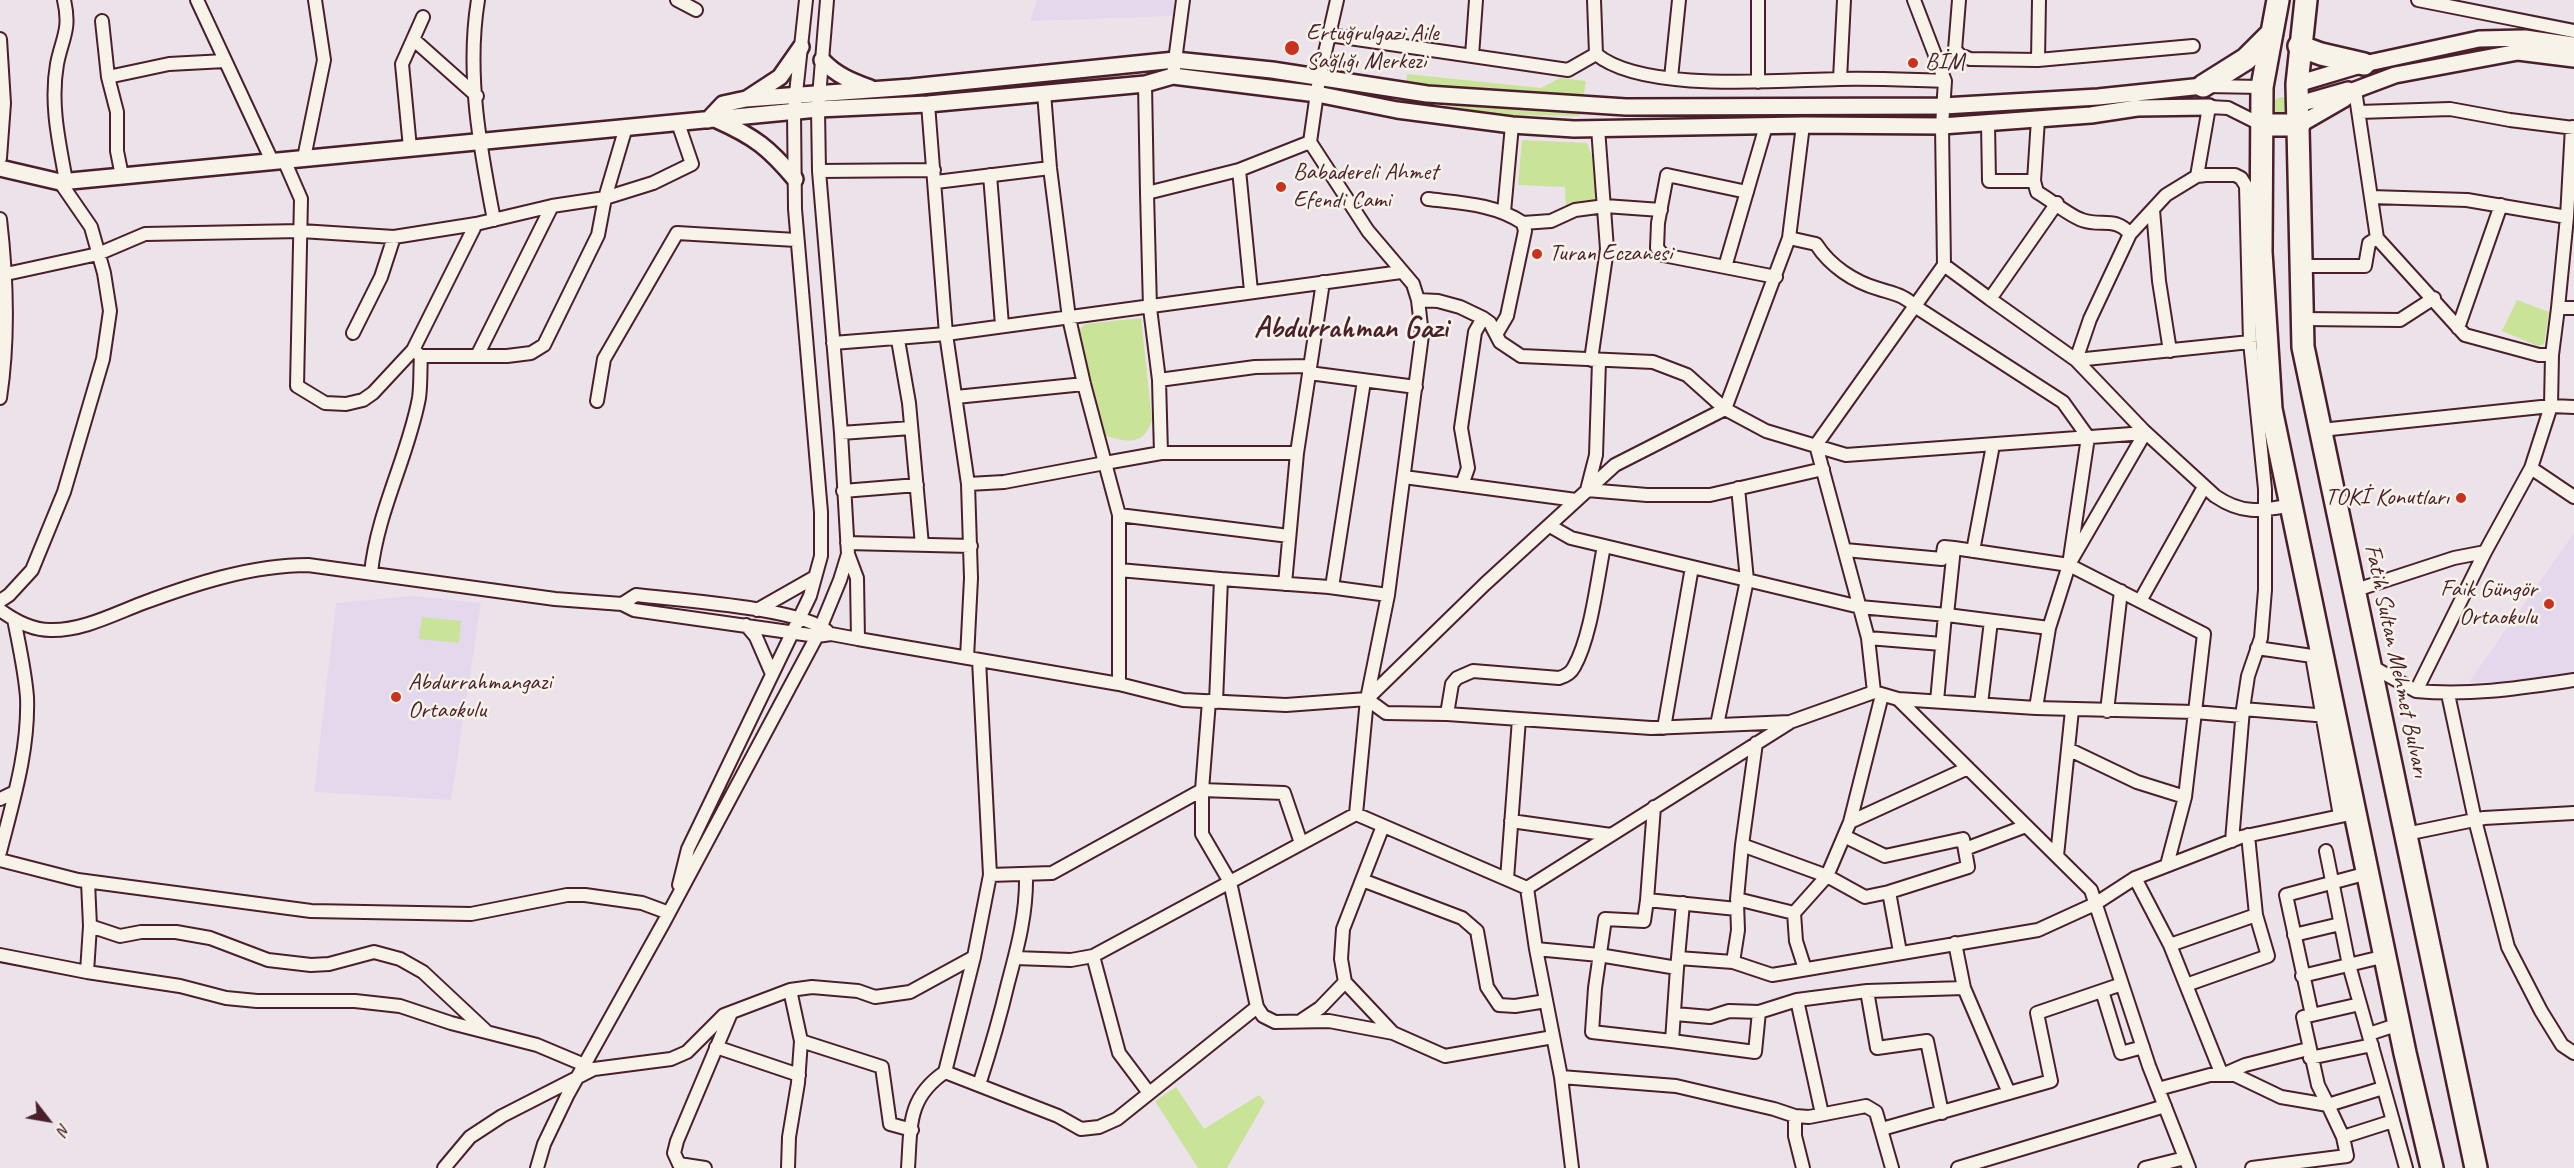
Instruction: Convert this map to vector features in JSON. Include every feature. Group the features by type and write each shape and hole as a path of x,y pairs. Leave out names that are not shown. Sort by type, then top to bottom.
{"highway":[{"path":"2278,0 2262,87 2261,252 2271,409 2292,505 2317,656 2348,814 2368,873 2432,1168"},
{"name":"Fatih Sultan Mehmet Bulvarı","path":"2306,0 2300,46 2297,153 2303,347 2476,1168"},
{"path":"2204,86 2246,59 2272,33"},
{"path":"2300,46 2367,73"},
{"path":"2262,87 2298,105"},
{"path":"2262,125 2298,105"}],"street":[{"path":"0,601 9,595 32,570 63,492 104,359 110,311 91,227 63,182 55,123 57,64 67,35 64,0"},
{"path":"197,0 225,61 301,199 297,289 297,386 326,403 346,404 363,400 417,353 476,224"},
{"path":"304,158 324,60 315,0"},
{"path":"478,0 473,29 479,141 494,220"},
{"path":"677,0 696,10"},
{"path":"671,908 688,849 810,596 821,555 821,512 796,240 795,104 806,0"},
{"path":"827,0 818,102 819,171 841,433 847,548 857,578 858,639"},
{"path":"1173,76 1183,0"},
{"path":"1337,0 1318,86 1310,142 1368,231 1413,284 1418,300 1422,335 1388,595 1367,699 1356,814"},
{"path":"1472,56 1476,0"},
{"path":"1594,0 1596,54 1607,63 1651,75 1758,82 1840,79 1944,81"},
{"path":"1671,78 1679,0"},
{"path":"1758,0 1758,82"},
{"path":"1840,79 1844,0"},
{"path":"1816,445 1944,265 1942,126 1944,81 1914,0"},
{"path":"1959,0 1954,45 1960,55 1977,60 2038,60 2193,46"},
{"path":"2038,60 2039,0"},
{"path":"2418,0 2574,31"},
{"path":"410,148 402,64 423,17"},
{"path":"102,21 108,77 117,112 117,151 122,176"},
{"path":"1329,35 1568,70 1596,54"},
{"path":"2298,105 2367,73 2479,39 2525,38 2574,45"},
{"path":"0,39 3,103 0,158"},
{"path":"413,39 477,96"},
{"path":"746,99 780,77 801,47"},
{"path":"2367,73 2394,75 2507,53 2529,52 2574,59"},
{"path":"822,60 831,70 845,79 875,90"},
{"path":"818,102 875,90 1175,60 1272,70 1397,110 1512,125 1598,128 1803,125 1942,126 2038,119 2137,108 2209,107 2228,108 2262,125"},
{"path":"108,77 169,64 225,61"},
{"path":"2298,105 2344,99 2355,90 2367,73"},
{"path":"0,168 63,182 678,123 795,104 818,102 928,104 1145,84 1173,76 1626,107 1943,106 2098,97 2204,86 2262,87"},
{"path":"1145,84 1150,308 1159,380 1161,453"},
{"path":"2355,90 2377,238 2434,298 2465,335 2539,355 2552,355"},
{"path":"1044,93 1050,168 1069,318 1119,515 1119,684"},
{"path":"711,119 723,104 746,99 795,104"},
{"path":"908,1168 914,1108 921,1093 945,1072 974,957 990,875 973,659 968,484 946,334 928,104"},
{"path":"2197,176 2209,107"},
{"path":"2359,112 2450,109 2573,128 2572,189 2552,355 2551,406 2531,468 2485,552 2416,691"},
{"path":"711,119 749,134 773,153 795,179"},
{"path":"2038,119 2034,181 2037,192 2082,220 2115,223 2124,227 2130,234"},
{"path":"3,273 98,254 146,234 301,231 394,237 476,224 552,206 605,198 653,183 692,164 678,123"},
{"path":"1988,123 1989,181 2034,181"},
{"path":"1504,212 1512,125"},
{"path":"1367,699 1485,584 1615,465 1725,409 1790,238 1803,125"},
{"path":"1725,267 1766,126"},
{"path":"417,353 507,356 531,353 544,345 598,236 605,198 626,128"},
{"path":"1587,490 1596,455 1595,360 1607,249 1598,128"},
{"path":"1147,194 1239,170 1310,142"},
{"path":"819,171 935,176 990,175 1050,168"},
{"path":"1239,170 1251,291"},
{"path":"990,175 1002,325"},
{"path":"1747,192 1667,175 1657,248 1663,255 1776,277"},
{"path":"2076,360 2090,319 2130,234 2166,195 2197,176 2235,175 2245,183 2250,342 2265,489 2263,510 2265,590 2261,638 2248,676 2242,713 2232,841"},
{"path":"2371,197 2467,200 2567,217"},
{"path":"1428,199 1485,207 1504,212 1523,223 1551,221 1575,210 1605,206 1661,210"},
{"path":"1990,299 2057,203"},
{"path":"2457,328 2502,205"},
{"path":"478,354 552,206"},
{"path":"2153,210 2159,281 2169,351"},
{"path":"0,219 4,374 0,398"},
{"path":"1497,333 1507,316 1525,231 1523,223"},
{"path":"597,401 604,359 677,233 796,240"},
{"path":"353,333 381,277 394,237"},
{"path":"1790,238 1816,244 1825,258 1867,285 1904,296 1916,307 2063,402 2088,437 2069,565 2049,628 2036,708"},
{"path":"2302,266 2365,266 2369,243 2377,238"},
{"path":"1944,265 2076,360 2145,433 2204,487 2235,507 2246,511 2292,505"},
{"path":"833,344 946,334 1401,272"},
{"path":"1285,584 1297,453 1323,282"},
{"path":"2303,319 2400,320 2434,298"},
{"path":"1418,300 1449,304 1483,318 1490,323 1500,342 1521,356 1653,362 1687,375 1725,409 1766,431 1846,455 2145,433"},
{"path":"2558,308 2574,308"},
{"path":"1462,485 1468,468 1461,428 1475,332 1483,318"},
{"path":"898,339 909,403 922,545"},
{"path":"2076,360 2250,342"},
{"path":"371,573 372,555 381,520 412,427 419,395 417,353"},
{"path":"1159,380 1255,368 1310,370 1364,381 1416,387"},
{"path":"1332,588 1364,381"},
{"path":"956,397 1084,384"},
{"path":"2321,430 2551,406 2574,407"},
{"path":"841,433 911,428"},
{"path":"2069,565 2145,433"},
{"path":"1804,969 1796,941 1794,913 1827,876 1850,822 1878,694 1868,638 1816,445"},
{"path":"1973,550 1992,445"},
{"path":"968,484 1004,482 1161,453 1297,453"},
{"path":"2531,468 2574,497"},
{"path":"1587,490 1647,495 1710,495 1823,469"},
{"path":"1404,477 1576,500"},
{"path":"843,491 916,485"},
{"path":"2140,600 2204,487"},
{"path":"1717,725 1747,580 1738,488"},
{"path":"1119,515 1289,536"},
{"path":"1550,526 1571,538 1860,607 2049,628"},
{"path":"847,548 970,546"},
{"path":"1447,714 1452,684 1465,673 1484,671 1559,678 1569,673 1580,654 1588,627 1604,546"},
{"path":"1845,550 1942,559 1944,547 2069,565 2204,634 2185,797 2167,866"},
{"path":"444,1168 470,1137 502,1116 577,1078 589,1067 671,908 823,632 840,580 847,548"},
{"path":"1937,701 1954,548"},
{"path":"2356,590 2454,558 2485,552"},
{"path":"0,610 38,629 72,628 180,590 281,566 319,566 555,599 622,604 634,610 793,631 823,632 1119,684 1183,700 1286,705 1367,699 1386,712 1664,728 1790,722"},
{"path":"1664,728 1692,567"},
{"path":"1119,570 1388,595"},
{"path":"757,610 815,577"},
{"path":"1221,579 1212,701 1202,790 1202,834 1230,882 1257,1007 1263,1016 1275,1022 1329,1021 1393,1033 1445,1056 1553,1036"},
{"path":"2107,711 2113,642 2121,591"},
{"path":"622,604 636,595 757,610 799,618 823,632"},
{"path":"0,852 24,751 27,717 25,676 14,619"},
{"path":"1981,704 1991,621"},
{"path":"746,624 756,637 772,674"},
{"path":"1868,638 1942,644"},
{"path":"2258,648 2317,656"},
{"path":"2371,666 2416,691 2448,694 2513,689 2574,680"},
{"path":"1527,888 1790,722 1878,694 1898,699 2072,710 2328,716"},
{"path":"2448,694 2475,820 2508,946 2541,1011 2562,1045 2574,1053"},
{"path":"1898,699 2091,890 2143,1047 2187,1163 2145,1168"},
{"path":"2057,856 2072,710"},
{"path":"1506,879 1520,719"},
{"path":"1733,962 1738,930 1737,904 1742,845 1756,743"},
{"path":"2068,748 2137,782 2185,797"},
{"path":"1850,822 1968,768"},
{"path":"990,875 1052,873 1202,790 1284,794 1301,843"},
{"path":"0,799 15,792"},
{"path":"1654,807 1644,921 1605,919 1599,955 1592,1032 1755,1052 1759,1012"},
{"path":"2406,834 2475,820 2574,813"},
{"path":"1356,814 1527,888"},
{"path":"1015,958 1071,960 1093,956 1356,814"},
{"path":"1536,949 1677,963 1733,962 1772,975 2038,930 2095,904 2136,878 2232,841 2348,814"},
{"path":"1511,821 1611,835"},
{"path":"1383,826 1343,929 1341,959 1346,982 1393,1033"},
{"path":"1965,849 2026,826"},
{"path":"1742,845 1827,876 1865,897 1889,892 1968,867 1963,839 1885,856 1844,836"},
{"path":"2186,985 2268,956 2256,915 2248,836"},
{"path":"2326,851 2349,965 2406,1168"},
{"path":"0,860 88,882 311,911 471,914 567,895 585,895 671,908"},
{"path":"2312,1015 2286,895 2368,873"},
{"path":"979,1085 993,1045 1024,918 1026,874"},
{"path":"2136,878 2170,945 2222,1075"},
{"path":"1362,880 1462,918 1477,931 1487,987 1499,1005 1515,1006 1546,1001"},
{"path":"87,972 90,926 88,882"},
{"path":"1527,888 1536,949 1561,1077 1572,1168"},
{"path":"1889,892 1900,952"},
{"path":"1647,900 1737,904 1794,913"},
{"path":"1672,1041 1683,903"},
{"path":"2170,945 2256,915"},
{"path":"2294,935 2340,924"},
{"path":"90,926 120,936 141,932 176,932 210,938 268,960 311,965 328,964 374,952 400,959 423,972 487,1032"},
{"path":"1955,943 1964,988 2009,1093"},
{"path":"0,955 87,972 180,986 226,998 257,1001 355,1001 400,1006 537,1045 589,1067 670,1059 687,1052 724,1015 790,990 812,987 838,989 858,991 875,997 910,992 974,957"},
{"path":"1093,956 1119,1053 1149,1093"},
{"path":"2302,976 2386,956"},
{"path":"1300,1021 1320,1008 1346,982"},
{"path":"1882,1129 2051,1081 2037,1013 2122,984"},
{"path":"1675,1014 1710,1017 1729,1011 1759,1012 1797,1000 1868,991 1964,988"},
{"path":"788,1168 789,1137 799,1075 801,1041 790,990"},
{"path":"1868,991 1876,1048 1927,1041 1942,1113"},
{"path":"2102,991 2121,1053 2143,1047"},
{"path":"1797,1000 1822,1114"},
{"path":"2252,1168 2349,1162 2343,1137 2318,1085 2309,1054 2303,1017 2360,1004"},
{"path":"945,1072 1058,1116 1081,1129 1099,1127 1117,1119 1257,1007"},
{"path":"705,1168 679,1164 674,1154 676,1141 731,1013"},
{"path":"2222,1075 2245,1065 2309,1054 2370,1039 2399,1024"},
{"path":"801,1041 882,1067 890,1125 912,1130"},
{"path":"716,1047 799,1075"},
{"path":"2158,1089 2210,1075 2235,1075 2282,1097 2328,1105 2383,1088"},
{"path":"1561,1077 1676,1086 1795,1116 1809,1117 1866,1106 1876,1112 1892,1168"},
{"path":"537,1168 544,1144 577,1078"},
{"path":"1958,1168 2165,1106"},
{"path":"1795,1116 1795,1136 1803,1168"},
{"path":"2343,1137 2393,1121"}],"shaded area":[{"path":"1037,0 1175,0 1173,16 1030,21"},
{"name":"Faik Güngör Ortaokulu","path":"2574,533 2574,674 2521,682 2469,682"},
{"name":"Abdurrahmangazi Ortaokulu","path":"413,596 481,603 451,800 314,792 336,603"}],"green space":[{"path":"1407,74 1541,88 1560,78 1586,81 1580,116 1499,115 1405,98"},
{"path":"2278,97 2286,97 2291,102 2289,113 2278,115 2273,110 2273,102"},
{"path":"1522,140 1587,143 1595,165 1598,202 1566,208 1565,187 1518,185"},
{"path":"2517,300 2549,312 2544,344 2538,346 2502,331"},
{"path":"1141,318 1152,420 1144,435 1133,440 1103,435 1079,330 1085,324"},
{"path":"422,617 461,621 459,643 419,639"},
{"path":"1176,1087 1204,1129 1259,1095 1265,1102 1227,1168 1198,1168 1155,1101"}],"place":[{"name":"Ertuğrulgazi Aile Sağlığı Merkezi","path":"1292,48"},
{"name":"BİM","path":"1913,63"},
{"name":"Babadereli Ahmet Efendi Cami","path":"1281,187"},
{"name":"Turan Eczanesi","path":"1537,254"},
{"name":"TOKİ Konutları","path":"2461,498"},
{"name":"Faik Güngör Ortaokulu","path":"2549,604"},
{"name":"Abdurrahmangazi Ortaokulu","path":"396,697"}],"district":[{"name":"Abdurrahman Gazi","path":"1351,329"}]}
